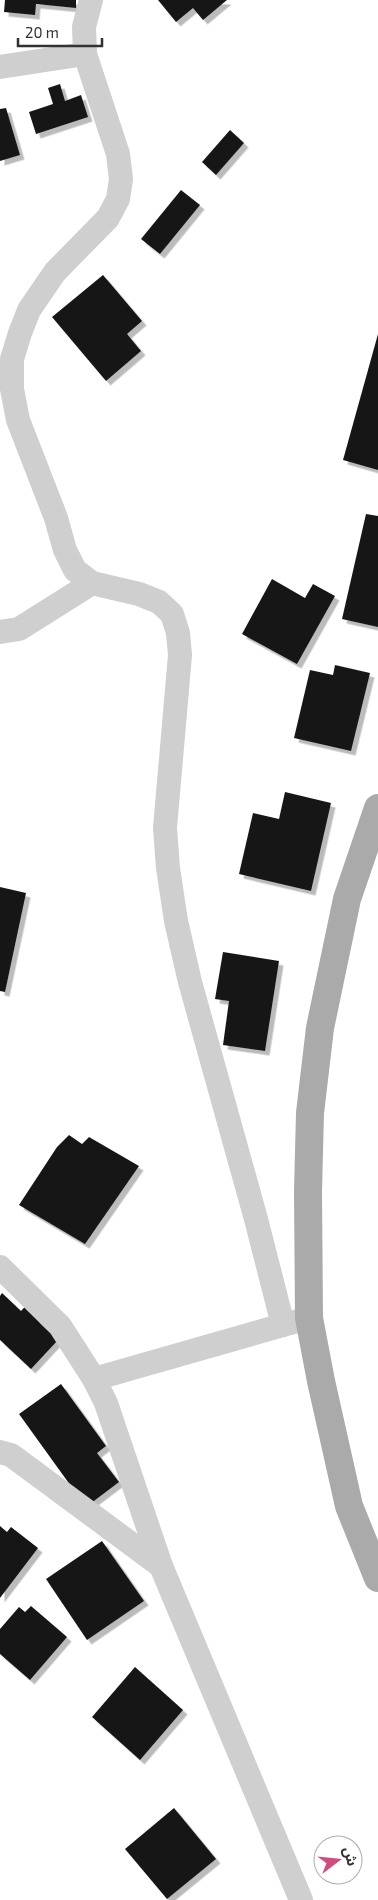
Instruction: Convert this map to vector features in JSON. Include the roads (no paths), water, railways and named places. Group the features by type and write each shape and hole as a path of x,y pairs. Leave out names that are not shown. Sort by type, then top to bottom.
{"main road":[{"path":"378,808 347,898 320,1028 310,1113 309,1318 349,1506 378,1578"}],"street":[{"path":"92,0 84,27 85,54 118,154 121,179 118,200 108,218 55,272 30,310 12,359 12,389 18,420 56,518 65,550 75,570 92,582 139,594 159,602 172,614 178,633 180,655 165,828 168,868 176,921 190,982 256,1219 283,1325"},
{"path":"0,67 85,54"},
{"path":"0,632 19,629 92,582"},
{"path":"0,1268 60,1326 94,1379 106,1403 161,1566 302,1900"},
{"path":"94,1379 309,1318"},
{"path":"0,1452 11,1455 161,1566"}]}
